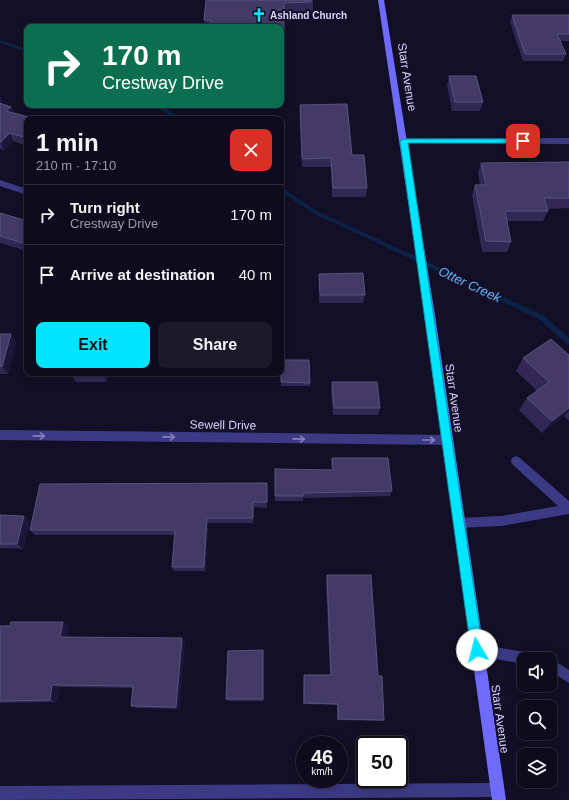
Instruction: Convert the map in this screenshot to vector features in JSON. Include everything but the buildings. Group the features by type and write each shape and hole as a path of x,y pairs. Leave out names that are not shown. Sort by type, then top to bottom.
{"main road":[{"name":"Starr Avenue","path":"381,0 404,141 498,795"}],"street":[{"path":"404,141 569,141"},
{"path":"0,183 24,191"},
{"name":"Sewell Drive","path":"0,435 447,440"},
{"path":"516,461 569,509"},
{"path":"459,523 501,521 569,509"},
{"path":"477,650 517,657"},
{"path":"557,669 569,677"},
{"path":"0,793 498,795"}],"waterway":[{"name":"Otter Creek","path":"0,41 24,50"},
{"name":"Otter Creek","path":"162,108 174,116"},
{"name":"Otter Creek","path":"284,191 315,212 541,317 569,342"}],"place":[{"name":"Ashland Church","path":"259,15"}],"route":[{"path":"477,650 404,141 523,141"}]}
